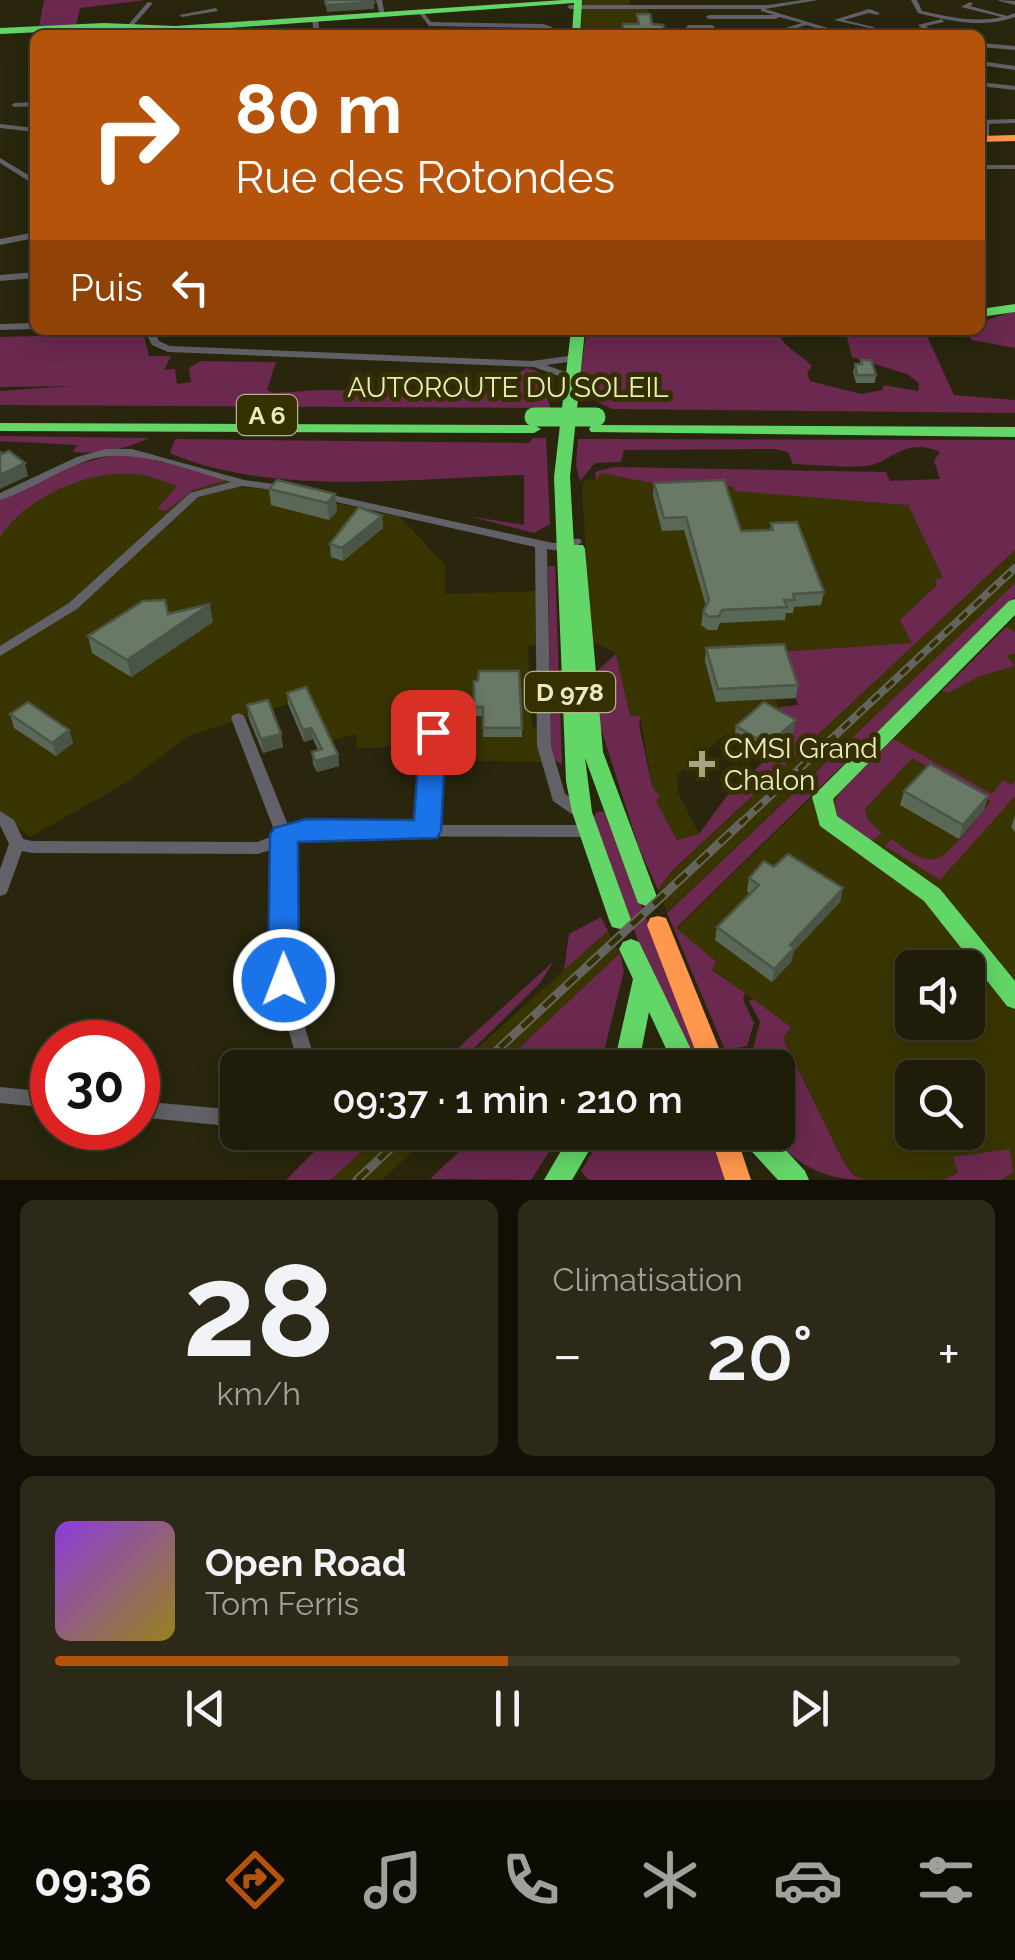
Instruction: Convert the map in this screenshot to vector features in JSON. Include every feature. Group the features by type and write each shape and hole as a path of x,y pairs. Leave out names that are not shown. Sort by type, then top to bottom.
{"main road":[{"path":"0,30 123,30 214,8 316,27 381,7 427,22 466,23 544,15 574,3 572,30"},
{"path":"985,130 1013,129"},
{"path":"985,313 1015,308"},
{"name":"D 978","path":"576,335 563,367 566,458 562,477 570,704 585,822 620,920"},
{"name":"AUTOROUTE DU SOLEIL","path":"0,411 534,423"},
{"name":"AUTOROUTE DU SOLEIL","path":"0,427 1015,421"},
{"name":"AUTOROUTE DU SOLEIL","path":"596,423 1015,432"},
{"name":"D 978","path":"564,540 593,752 646,898"},
{"path":"1015,605 822,797 827,820 932,895 1015,998"},
{"path":"658,925 708,1050"},
{"path":"632,949 679,1050"},
{"path":"629,1050 644,981"},
{"path":"558,1180 576,1150"},
{"path":"728,1150 738,1180"},
{"path":"768,1150 796,1180"}],"street":[{"path":"737,0 825,30"},
{"path":"574,3 754,6 815,0"},
{"path":"914,0 920,12 949,19 1013,18"},
{"path":"1002,0 1015,3"},
{"path":"800,3 811,8 802,9 810,12"},
{"path":"123,30 150,4"},
{"path":"970,4 964,7 1013,18"},
{"path":"705,6 712,30"},
{"path":"182,15 214,8"},
{"path":"872,28 837,20 868,11 877,13"},
{"path":"544,15 550,30"},
{"path":"709,17 783,18"},
{"path":"928,30 921,25 949,19"},
{"path":"982,21 1000,46"},
{"path":"789,30 803,25"},
{"path":"853,30 857,26"},
{"path":"688,27 703,30"},
{"path":"985,45 1015,48"},
{"path":"985,64 1015,68"},
{"path":"985,85 1015,88"},
{"path":"15,105 30,104"},
{"path":"0,126 30,129"},
{"path":"0,160 30,180"},
{"path":"985,167 1015,167"},
{"path":"0,176 18,172"},
{"path":"0,242 30,236"},
{"path":"0,278 30,275"},
{"path":"0,328 30,326"},
{"path":"153,335 155,343 168,349 563,367"},
{"path":"0,497 82,459 106,452 132,452 242,483 275,486 521,537 564,540"},
{"path":"0,652 73,606 194,495 242,483"},
{"path":"521,537 564,540"},
{"path":"564,540 540,660 547,760 558,797 585,822"},
{"path":"238,718 284,835 282,976 303,1050"},
{"path":"428,831 433,732"},
{"path":"0,817 9,824 17,844 0,890"},
{"path":"17,844 258,848 284,835 306,830 428,831 585,822"},
{"path":"0,1095 30,1098"},
{"path":"160,1111 220,1117"}],"shaded area":[{"path":"44,0 146,0 80,8 76,26 39,27"},
{"path":"578,0 630,0 630,5 647,6 651,24 666,25 666,30 576,30"},
{"path":"1015,311 1015,348 971,340 970,335 985,335 985,320"},
{"path":"586,335 779,335 812,366 807,373 810,381 861,394 882,390 884,385 918,391 919,383 907,374 852,357 846,335 927,336 954,395 1015,400 1015,413 612,409 588,397 579,385"},
{"path":"144,336 149,356 171,356 164,370 175,369 177,384 191,382 189,368 200,361 276,362 267,390 274,393 519,391 519,373 526,368 537,371 546,380 545,393 551,408 0,405 0,391 71,386 0,387 0,337"},
{"path":"0,436 149,438 112,450 83,453 73,452 77,445 0,441"},
{"path":"533,438 546,438 550,524 534,533 468,516 524,525 524,475 390,481 297,480 210,467 170,453 175,439 529,443"},
{"path":"578,439 1015,440 1015,550 670,873 658,890 639,848 597,716 597,671 616,654 630,716 641,716 639,725 652,786 660,797 656,801 677,840 699,834 726,797 793,734 779,707 798,705 780,652 912,643 900,620 937,585 935,579 943,578 908,505 735,491 733,486 657,484 601,473 596,480 595,472 614,467 886,472 890,481 940,479 934,461 940,452 916,447 875,464 848,467 793,464 788,452 775,449 624,450 621,462 595,463 580,481 576,465"},
{"path":"129,454 230,479 237,487 274,490 399,516 445,565 445,594 538,591 538,644 528,646 532,727 541,727 542,762 437,760 437,729 399,730 397,747 357,748 356,734 326,742 288,704 188,736 129,781 30,837 0,811 0,500"},
{"path":"130,454 230,479 193,490 166,511 157,509 177,486 128,473 86,479 27,508 0,537 0,500 79,464"},
{"path":"601,473 657,484 734,486 908,505 944,579 900,620 913,643 1015,550 1015,583 667,912 658,890 670,874 912,644 781,653 796,698 776,700 793,733 761,716 734,739 725,735 677,775 678,792 699,834 677,840 656,801 660,797 652,786 640,716 630,717 616,654 591,640 582,488 584,480 596,480"},
{"path":"548,566 555,566 562,765 555,760 551,746"},
{"path":"1015,583 1015,597 676,928 716,962 712,970 745,993 743,1000 754,1023 747,1046 725,1050 667,913"},
{"path":"1015,618 1015,1180 866,1180 854,1176 795,1062 795,1050 789,1050 783,1037 790,1027 712,969 716,963 676,929 816,793 840,792"},
{"path":"1006,627 1015,632 1015,653 1007,656 1015,666 980,676 948,693 942,691"},
{"path":"893,739 992,794 1003,780 1012,785 1015,781 1015,796 940,880 885,846 891,839 918,856 935,859 956,843 991,801 912,758 865,809 868,820 882,833 870,842 837,816 835,802 840,792"},
{"path":"597,812 604,812 699,1050 689,1050 645,960 593,818"},
{"path":"601,917 608,931 564,970 569,934"},
{"path":"608,931 620,953 517,1050 475,1050"},
{"path":"620,953 624,971 604,1050 517,1050"},
{"path":"554,961 540,983 472,1050 456,1050"},
{"path":"753,999 791,1027 783,1038 789,1050 750,1050 760,1022 749,1001"},
{"path":"795,1063 844,1163 854,1176 866,1180 824,1174 786,1150 795,1150"},
{"path":"1010,1149 1013,1172 1001,1180 943,1180 958,1173 953,1157"},
{"path":"316,1150 364,1150 330,1180 286,1180"},
{"path":"364,1150 415,1150 382,1180 330,1180"},
{"path":"460,1150 550,1150 531,1180 430,1179"},
{"path":"594,1150 715,1150 726,1180 589,1180 581,1171"}],"building":[{"path":"325,0 373,0 374,2 326,5"},
{"path":"637,14 650,14 652,24 663,25 664,30 623,30 623,24 639,24"},
{"path":"861,360 871,360 876,375 857,375 855,364 862,364"},
{"path":"9,451 25,463 0,475 0,452"},
{"path":"277,480 335,494 327,503 269,489"},
{"path":"724,480 741,531 773,530 771,523 797,522 824,592 793,594 795,600 784,600 787,607 722,610 719,616 709,617 703,612 709,600 686,517 664,518 654,483"},
{"path":"359,507 382,516 342,548 330,544"},
{"path":"165,600 168,614 210,604 127,660 88,636 143,601"},
{"path":"784,644 798,685 718,689 706,648"},
{"path":"479,671 519,671 522,728 483,728 483,707 474,707 474,681 478,681"},
{"path":"306,687 338,755 315,761 312,752 322,749 311,728 303,730 287,693"},
{"path":"268,700 281,734 261,739 247,705"},
{"path":"28,702 69,730 52,743 10,714"},
{"path":"764,702 796,720 768,745 736,726"},
{"path":"930,764 988,796 963,825 904,791"},
{"path":"788,854 843,888 790,945 794,948 774,969 717,927 759,885 749,878 764,861 774,867"}],"railway":[{"path":"740,824 1015,568"},
{"path":"497,1050 742,822"},
{"path":"357,1180 389,1150"}],"traffic: fast":[{"path":"576,30 578,0"},
{"path":"0,31 104,26 175,29 570,2"},
{"path":"985,312 1015,308"},
{"path":"577,335 562,477 576,781 582,812 620,920"},
{"path":"534,417 596,417"},
{"path":"0,427 534,429"},
{"path":"596,429 1015,432"},
{"path":"577,549 593,752 646,897"},
{"path":"1015,605 822,797 827,820 932,895 1015,999"},
{"path":"631,949 679,1050"},
{"path":"629,1050 644,981"},
{"path":"557,1180 576,1150"},
{"path":"768,1150 796,1180"}],"traffic: slow":[{"path":"985,139 1015,138"},
{"path":"658,925 708,1050"},
{"path":"728,1150 738,1180"}],"place":[{"name":"CMSI Grand Chalon","path":"702,764"}],"route":[{"path":"284,980 284,835 306,830 428,831 433,732"}]}
